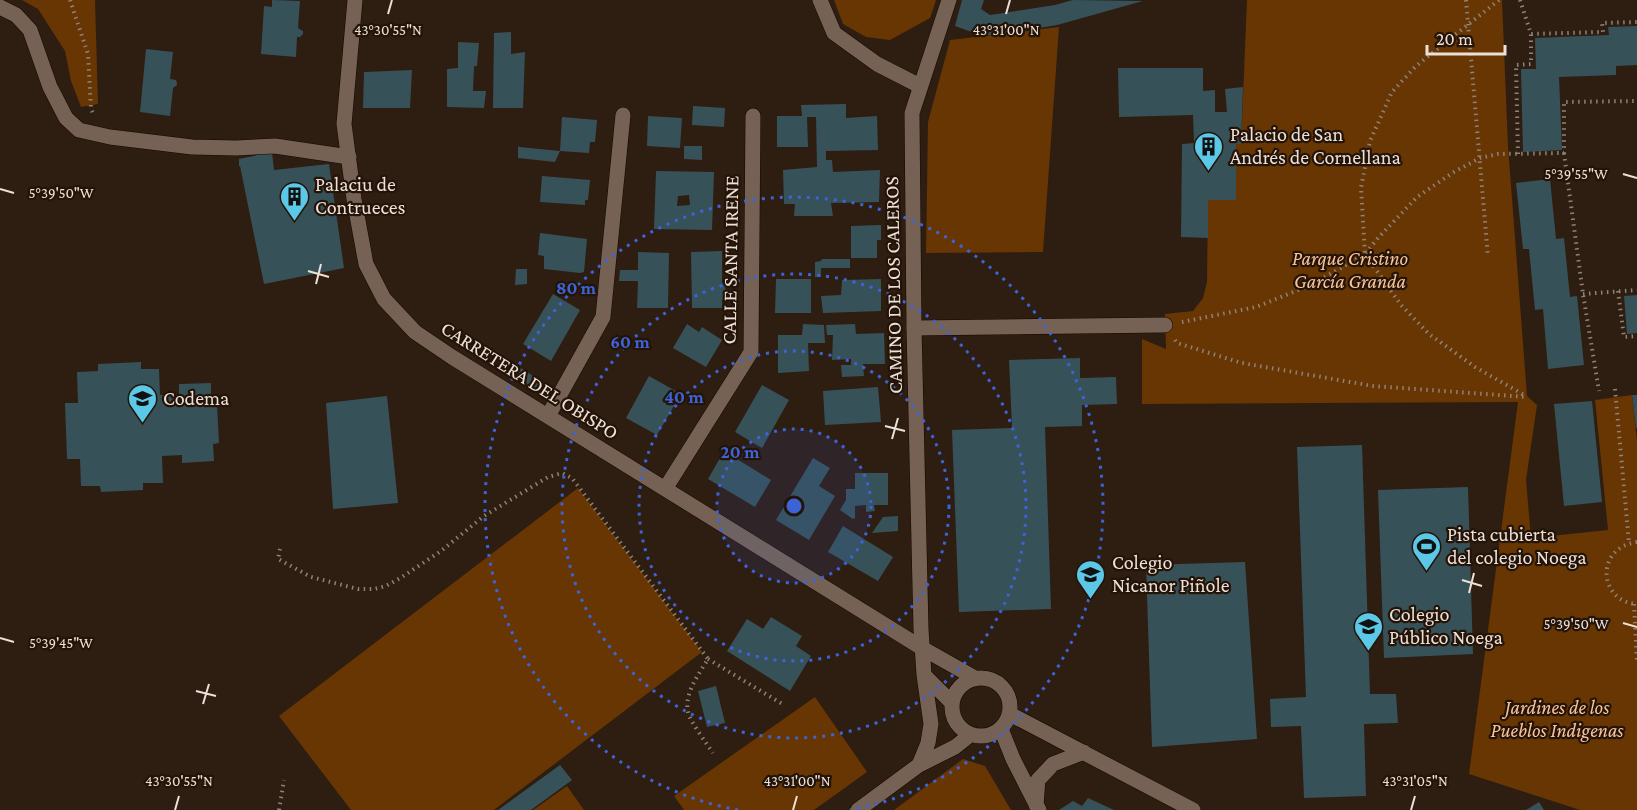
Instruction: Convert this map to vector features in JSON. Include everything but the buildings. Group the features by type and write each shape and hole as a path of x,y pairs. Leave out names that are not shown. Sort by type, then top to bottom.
{"street":[{"name":"CARRETERA DEL OBISPO","path":"355,0 344,124 366,264 384,299 415,332 664,489 922,648 975,678"},
{"path":"820,0 834,33 877,64 920,86"},
{"name":"CAMINO DE LOS CALEROS","path":"922,648 914,328 912,113 949,0"},
{"path":"0,7 16,15 30,30 50,87 66,118 79,130 110,137 192,147 275,146 349,157"},
{"path":"548,417 603,317 623,115"},
{"name":"CALLE SANTA IRENE","path":"664,489 751,352 753,116"},
{"path":"914,328 1166,325"},
{"path":"919,765 928,743 931,724 922,648"},
{"path":"924,675 952,704"},
{"path":"975,678 994,681 1002,687 1008,695 1010,705 1010,714 1006,723 1001,729 985,737 970,735 957,725 952,716 953,697 958,688 975,678"},
{"path":"931,724 952,704"},
{"path":"1010,714 1193,810"},
{"path":"1001,729 1013,759 1038,807"},
{"path":"858,810 919,765 955,747 970,735"},
{"path":"1038,807 1038,780 1053,764 1084,752"}],"path":[{"path":"70,0 88,54 91,109 110,137"},
{"path":"1466,0 1488,257"},
{"path":"1499,0 1416,66 1392,92 1370,141 1361,188 1365,254 1401,305 1429,334 1475,367 1527,397 1373,387 1242,363 1177,343 1166,325 1256,307 1311,285 1365,254 1417,197 1480,158 1498,154 1564,153"},
{"path":"1518,154 1516,65 1531,64 1531,34 1520,0"},
{"path":"1531,34 1603,32 1602,23 1637,22"},
{"path":"1599,391 1564,153 1564,102 1637,101"},
{"path":"1583,294 1637,290"},
{"path":"1618,291 1624,337 1637,336"},
{"path":"1616,389 1629,543"},
{"path":"280,549 278,559 311,577 358,589 386,586 441,550 484,516 548,477 561,473 572,478 708,659 784,705"},
{"path":"1637,542 1619,548 1608,562 1607,572 1607,581 1611,590 1625,602 1635,604 1637,662"},
{"path":"708,659 692,687 688,699 688,713 713,753"},
{"path":"279,810 284,780"}],"green space":[{"path":"22,0 95,0 98,104 81,107 71,81 65,51 38,9"},
{"path":"834,0 936,0 930,18 890,40 866,37 843,24"},
{"path":"1247,0 1502,0 1508,146 1527,396 1537,405 1526,480 1531,538 1608,530 1595,400 1632,395 1637,441 1637,810 1580,810 1469,774 1518,402 1142,404 1142,339 1166,349 1165,314 1193,311 1203,298 1207,282 1208,200 1236,200 1236,144 1241,144"},
{"path":"1059,27 1043,252 926,253 928,122 950,40"},
{"path":"578,488 702,652 494,810 351,810 279,716"},
{"path":"815,697 867,772 814,810 684,810 674,796"},
{"path":"963,759 985,766 1011,810 894,810"},
{"path":"567,786 584,810 533,810"}],"place":[{"name":"Palacio de San Andrés de Cornellana","path":"1209,172"},
{"name":"Palaciu de Contrueces","path":"294,222"},
{"name":"Codema","path":"142,424"},
{"name":"Pista cubierta del colegio Noega","path":"1426,572"},
{"name":"Colegio Nicanor Piñole","path":"1091,600"},
{"name":"Colegio Público Noega","path":"1368,652"}],"park label":[{"name":"Parque Cristino García Granda","path":"1350,270"},
{"name":"Jardines de los Pueblos Indigenas","path":"1557,718"}]}
